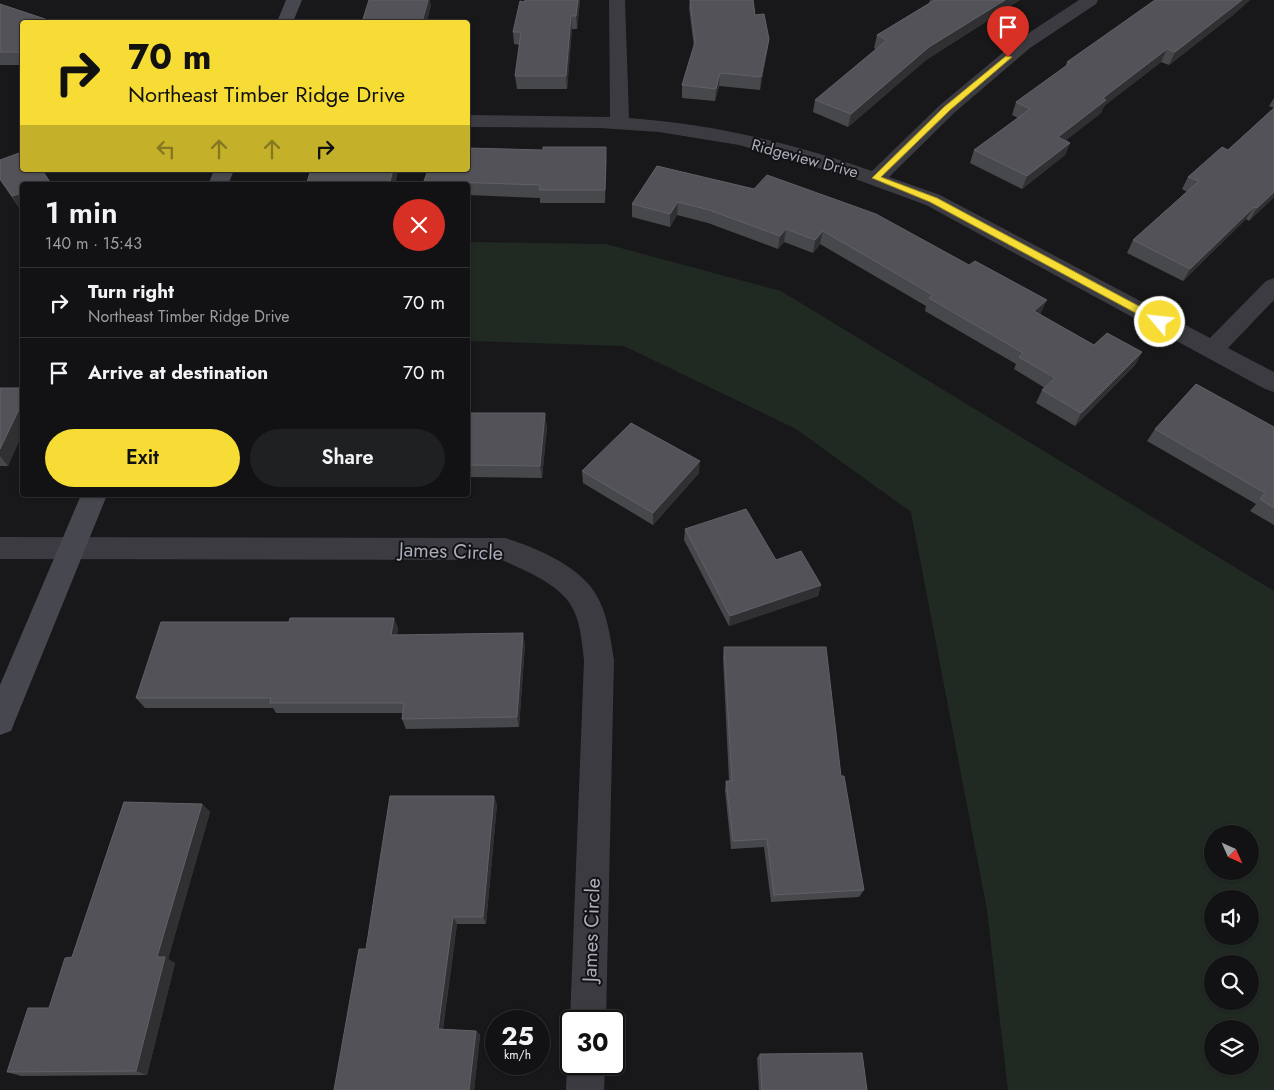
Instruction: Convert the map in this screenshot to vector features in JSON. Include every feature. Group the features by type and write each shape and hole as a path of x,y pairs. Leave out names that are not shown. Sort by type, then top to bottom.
{"main road":[{"path":"286,20 294,0"},
{"path":"0,721 93,497"}],"street":[{"path":"618,0 620,123"},
{"path":"876,178 947,109 1024,44 1090,0"},
{"name":"Ridgeview Drive","path":"470,121 620,123 696,132 786,149 876,178 934,200 1274,383"},
{"path":"1212,350 1274,286"},
{"name":"James Circle","path":"0,548 505,550 535,562 558,576 581,596 592,620 599,660 588,1010"},
{"path":"586,1075 586,1090"}],"shaded area":[{"path":"470,242 606,244 781,291 1274,591 1274,1090 1008,1090 987,910 911,512 796,429 624,346 470,341"}],"building":[{"path":"369,0 428,0 423,20 363,20"},
{"path":"525,0 578,0 576,16 571,16 566,76 515,76 521,32 513,32 520,1 524,2"},
{"path":"690,0 753,0 755,15 764,14 769,39 761,77 720,73 716,89 682,85 695,42"},
{"path":"935,0 1005,0 929,47 851,114 815,100 887,40 877,35"},
{"path":"1155,0 1242,0 1175,52 1167,49 1103,98 1106,100 1058,137 1070,143 1027,176 974,150 1030,109 1016,102 1070,63 1067,62"},
{"path":"0,4 48,20 20,20 20,52 0,52"},
{"path":"1274,108 1274,192 1257,208 1254,207 1190,269 1133,240 1199,181 1188,177 1222,147 1228,150"},
{"path":"543,147 606,147 605,190 539,190 540,185 424,181 427,172 470,172 470,148 543,150"},
{"path":"20,153 20,172 43,172 50,182 20,182 20,194 12,196 0,179 0,160"},
{"path":"657,166 754,189 767,175 876,214 969,265 975,261 1047,300 1034,311 1094,345 1107,333 1142,352 1081,413 1042,390 1055,378 1019,357 1023,353 929,298 933,295 823,231 815,240 786,229 780,236 709,210 678,202 670,214 632,204"},
{"path":"310,172 392,172 390,182 307,182"},
{"path":"1196,384 1274,427 1274,508 1260,499 1265,493 1155,429"},
{"path":"0,388 20,388 20,407 0,449"},
{"path":"470,413 545,413 540,466 470,465"},
{"path":"631,423 700,461 653,513 582,471"},
{"path":"746,509 776,560 801,551 821,585 730,616 685,529"},
{"path":"290,618 394,618 391,635 523,633 517,717 402,719 404,703 270,703 271,698 136,698 161,622 289,622"},
{"path":"724,647 826,647 841,776 844,776 864,890 774,895 767,839 733,841 726,781 732,781"},
{"path":"390,796 494,796 483,917 453,917 438,1029 476,1031 469,1090 334,1090 359,949 366,949"},
{"path":"124,802 202,804 157,957 165,957 136,1071 7,1072 28,1008 49,1008 65,958 72,957"},
{"path":"862,1053 867,1090 762,1090 760,1054"}],"route":[{"path":"1008,57 947,109 876,178 934,200 1160,322"}]}
